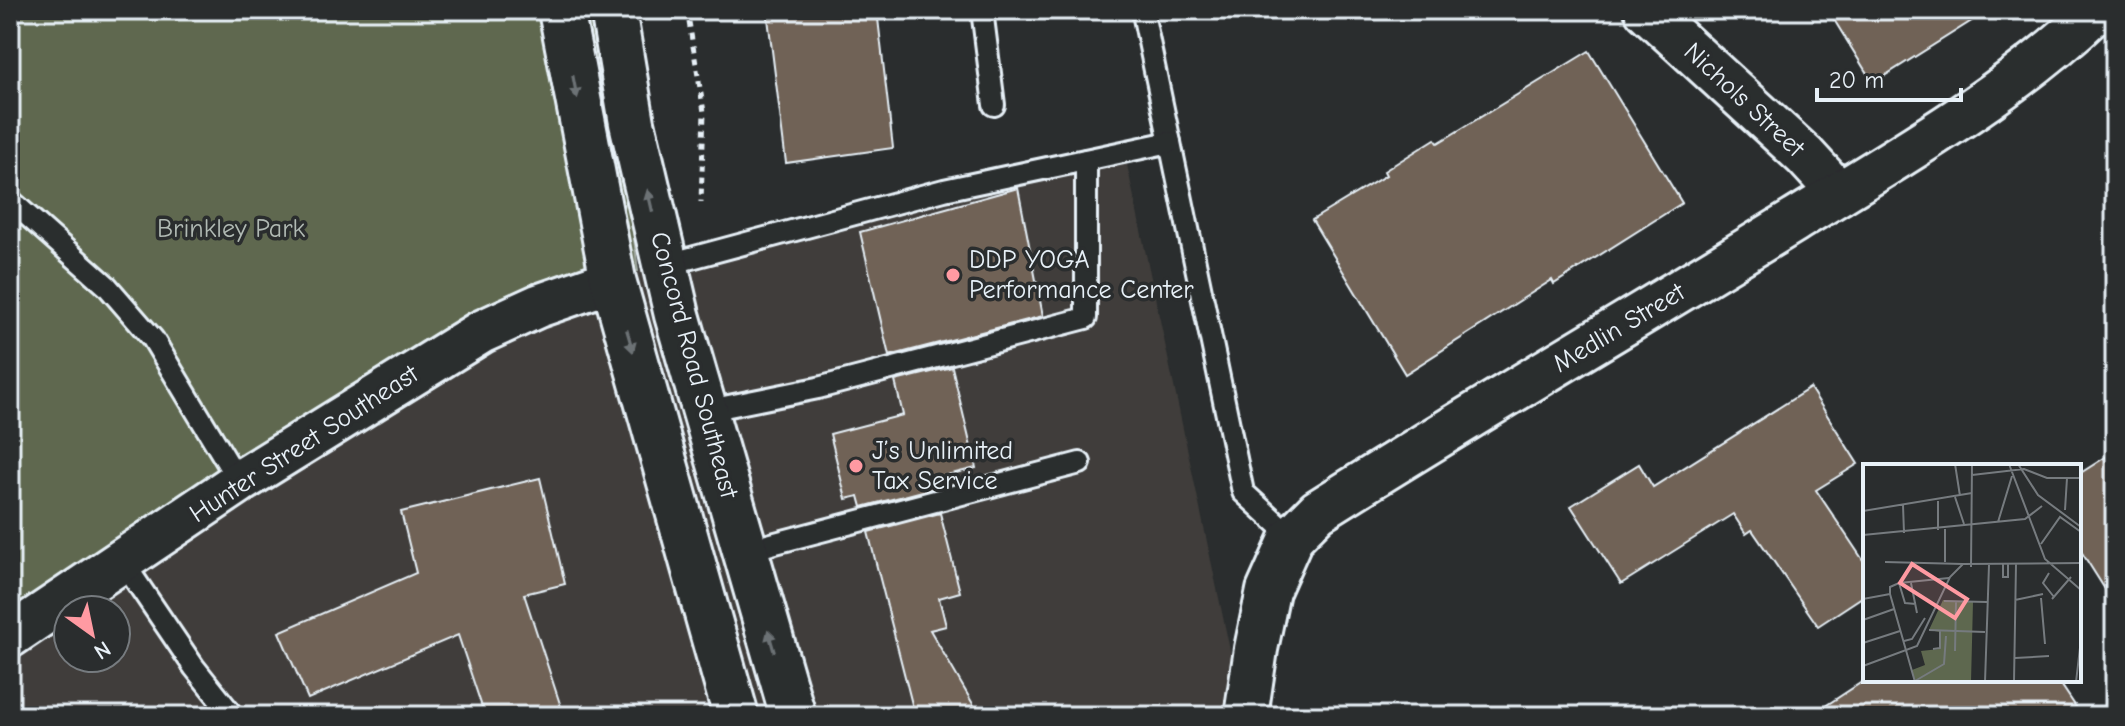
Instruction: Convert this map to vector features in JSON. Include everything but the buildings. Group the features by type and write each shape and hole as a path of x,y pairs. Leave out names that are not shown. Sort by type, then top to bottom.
{"main road":[{"name":"Concord Road Southeast","path":"561,10 613,280 736,716"},
{"name":"Concord Road Southeast","path":"613,10 632,123 665,265 793,716"}],"street":[{"name":"Nichols Street","path":"1646,10 1805,156 1839,193"},
{"name":"Medlin Street","path":"1246,716 1268,591 1292,537 1318,511 1839,193 1999,91 2097,10"},
{"name":"Hunter Street Southeast","path":"10,636 239,482 481,332 538,306 613,280"}],"lane":[{"path":"982,10 994,105"},
{"path":"1143,13 1243,492 1292,537"},
{"path":"665,265 944,190 1170,142"},
{"path":"704,411 818,388 1086,318 1086,160"},
{"path":"10,200 107,286 153,339 239,482"},
{"path":"745,551 1080,463"},
{"path":"123,562 194,667 233,716"}],"shaded area":[{"path":"620,10 638,271 944,190 1126,160 1244,716 10,716 10,635"}],"green space":[{"name":"Brinkley Park","path":"10,10 605,10 638,271 538,306 76,594 52,594 52,609 10,635"}],"place":[{"name":"DDP YOGA Performance Center","path":"953,275"},
{"name":"J’s Unlimited Tax Service","path":"856,466"}]}
